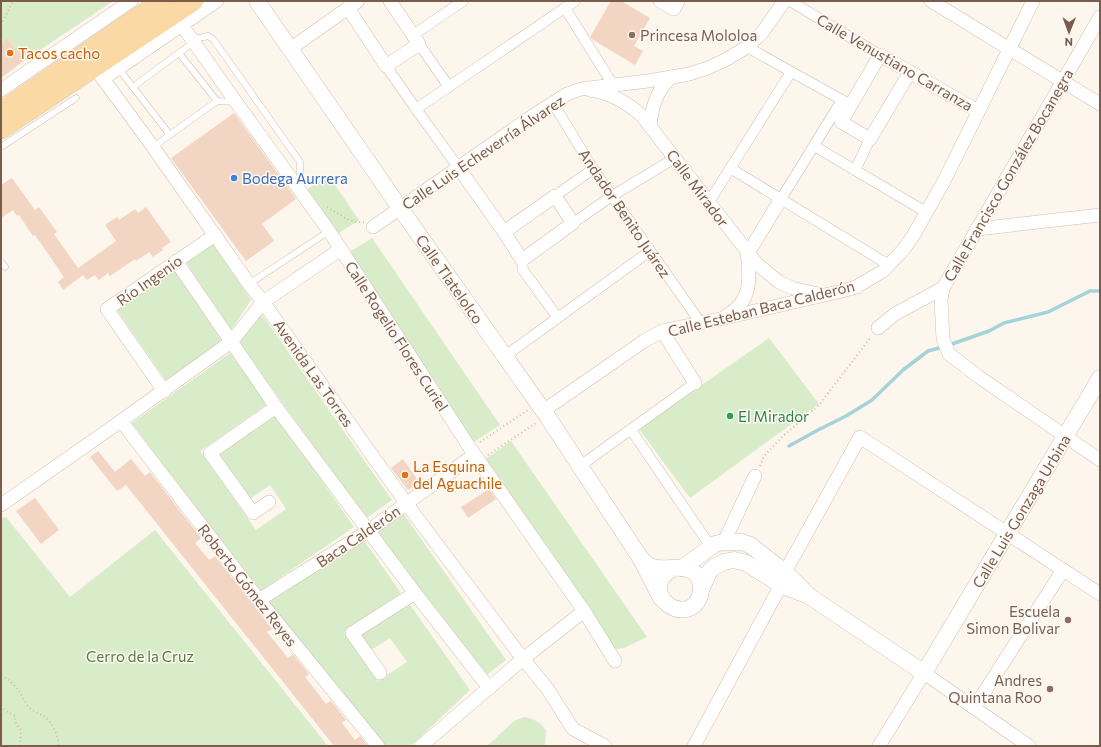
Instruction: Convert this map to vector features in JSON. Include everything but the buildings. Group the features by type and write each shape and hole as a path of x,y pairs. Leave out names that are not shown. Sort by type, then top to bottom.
{"main road":[{"path":"1,130 193,1"},
{"path":"1,112 94,67"}],"street":[{"path":"1,90 131,1"},
{"path":"94,67 118,68 173,13 217,1"},
{"name":"Calle Tlatelolco","path":"257,1 580,466 641,559 661,598 671,607 684,609 696,603 701,590"},
{"path":"390,1 449,87"},
{"path":"386,66 416,39 463,1"},
{"path":"416,109 576,1"},
{"path":"660,1 676,5"},
{"name":"Calle Luis Echeverría Álvarez","path":"373,227 458,167 567,94 581,89 672,77 708,68 727,60 747,47 762,33 784,1"},
{"name":"Calle Venustiano Carranza","path":"790,1 978,111"},
{"path":"931,1 946,5 1009,49 1100,104"},
{"name":"Calle Esteban Baca Calderón","path":"542,410 644,341 662,331 700,322 720,320 856,286 870,279 889,265 903,250 913,236 944,181 1033,1"},
{"path":"290,49 353,5 386,66 504,232 522,260 523,270 558,318"},
{"path":"565,8 613,85"},
{"name":"Calle Rogelio Flores Curiel","path":"173,13 329,231 474,454 584,611 615,661"},
{"name":"Calle Francisco González Bocanegra","path":"878,328 895,314 943,288 1100,17"},
{"path":"747,47 847,102"},
{"path":"720,320 739,307 745,298 749,285 747,251 753,245 814,146 880,55"},
{"name":"Avenida Las Torres","path":"94,67 153,147 249,284 264,302 406,504 523,659 547,688 573,729 605,746"},
{"path":"709,202 791,72"},
{"path":"855,170 870,139 910,72"},
{"path":"650,125 654,103 664,83 672,77"},
{"name":"Calle Mirador","path":"581,89 598,91 623,100 632,107 650,125 757,264 779,282 792,288 824,295"},
{"path":"847,102 841,122 870,139"},
{"name":"Andador Benito Juárez","path":"553,103 593,169 700,322"},
{"path":"814,146 926,212"},
{"path":"522,260 612,196 675,158"},
{"path":"730,168 889,265"},
{"path":"504,232 593,169"},
{"path":"555,196 574,223"},
{"path":"977,229 1100,215"},
{"name":"Río Ingenio","path":"164,391 107,309 215,235"},
{"path":"1,505 164,391 231,342 264,302 341,249"},
{"path":"505,356 650,251"},
{"path":"176,261 276,407 368,531 489,688"},
{"path":"943,288 941,300 943,340 949,354 979,377 1066,435 1100,460"},
{"path":"580,466 695,383 662,331"},
{"name":"Calle Luis Gonzaga Urbina","path":"879,746 1100,378"},
{"path":"269,502 253,513 210,453 276,407"},
{"name":"Roberto Gómez Reyes","path":"121,421 259,600 378,746"},
{"path":"630,430 717,544"},
{"path":"694,746 860,437 1097,592 1100,605"},
{"name":"Baca Calderón","path":"259,600 368,531 474,454"},
{"path":"717,544 755,476"},
{"path":"661,598 659,591 660,584 666,573 717,544 742,542 750,545 783,578 1029,746"},
{"path":"641,559 649,566 677,568 692,571 696,575 701,585 701,590"},
{"path":"701,590 709,572 714,567 724,562 734,560 746,563 783,578"},
{"path":"974,708 1063,570"},
{"path":"380,673 352,633 415,593"},
{"path":"421,746 523,659 584,611"}],"lane":[{"path":"133,87 194,41 202,36 208,36 300,162 300,190"},
{"path":"179,53 217,101"},
{"path":"118,68 170,135"},
{"path":"1,147 76,98"},
{"path":"153,147 217,101 236,102"},
{"path":"249,284 329,231"}],"path":[{"path":"1,25 12,1"},
{"path":"322,203 347,219 356,222 362,221 373,227"},
{"path":"755,476 764,456 782,437 819,405 878,328"},
{"path":"474,454 542,410"},
{"path":"474,454 542,410"},
{"path":"1,676 21,692 28,706 46,717 58,738 58,746"},
{"path":"1,706 15,716 16,724 21,730 20,746"}],"green space":[{"path":"1,1 113,1 25,60 6,37 1,46"},
{"path":"328,175 359,220 336,235 306,190"},
{"path":"372,238 500,425 474,442 348,253"},
{"path":"213,244 251,300 230,332 186,262"},
{"path":"175,270 221,340 167,382 117,310"},
{"path":"261,313 392,500 365,519 239,342"},
{"name":"El Mirador","path":"769,338 819,404 690,498 639,429"},
{"path":"230,353 267,404 200,451 256,530 286,509 270,485 248,500 217,455 276,415 354,527 259,592 132,423"},
{"path":"511,441 647,637 624,648 615,649 611,645 484,460"},
{"path":"403,513 506,660 479,681 374,532"},
{"name":"Cerro de la Cruz","path":"6,517 70,597 155,530 328,746 1,746 1,518"},
{"path":"363,539 401,593 344,632 378,681 407,662 390,638 371,650 360,635 408,602 470,690 411,746 384,746 268,602"},
{"path":"524,717 536,721 546,730 545,746 487,746 514,721"}],"waterway":[{"path":"949,345 989,331 1004,323 1048,312 1090,291 1100,291"},
{"path":"789,446 846,416 872,400 903,370 928,351 943,347"}],"place":[{"name":"Princesa Mololoa","path":"632,35"},
{"name":"Tacos cacho","path":"10,53"},
{"name":"Bodega Aurrera","path":"234,178"},
{"name":"El Mirador","path":"730,416"},
{"name":"La Esquina del Aguachile","path":"405,475"},
{"name":"Escuela Simon Bolivar","path":"1068,620"},
{"name":"Andres Quintana Roo","path":"1050,689"}]}
